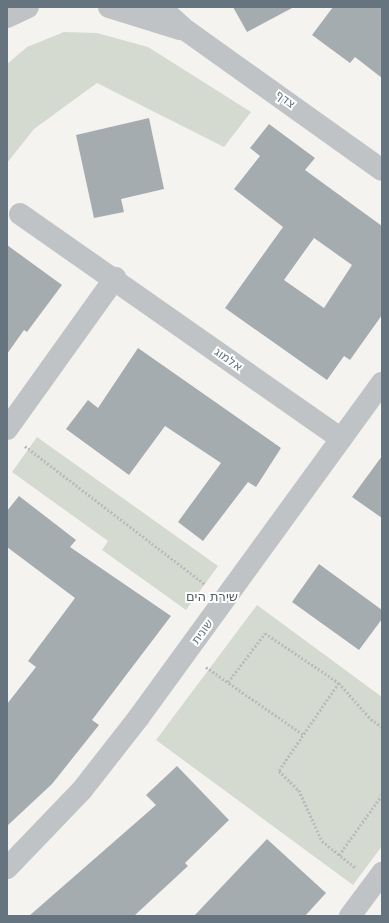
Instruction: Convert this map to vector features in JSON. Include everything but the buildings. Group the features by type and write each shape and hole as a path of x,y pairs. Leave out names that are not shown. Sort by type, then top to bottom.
{"street":[{"path":"7,17 28,7"},
{"name":"צדף","path":"108,7 187,31"},
{"name":"צדף","path":"160,7 187,31 382,170"},
{"name":"אלמוג","path":"20,214 116,278 341,439"},
{"path":"13,436 116,278"},
{"name":"שונית","path":"7,868 82,790 187,654 382,383"},
{"path":"350,916 378,878"}],"path":[{"path":"13,436 226,600"},
{"path":"228,682 265,633 339,683 371,719 382,727"},
{"path":"187,654 304,735"},
{"path":"339,683 279,771 299,790 322,841 339,855 378,878"},
{"path":"339,855 382,794"}],"shaded area":[{"path":"64,32 97,33 148,47 251,112 224,147 97,83 34,129 7,163 7,64 27,47"},
{"path":"37,437 218,566 186,610 102,550 108,541 12,472"},
{"path":"257,605 382,697 382,846 353,885 156,740"}],"district":[{"name":"שירת הים","path":"212,597"}]}
